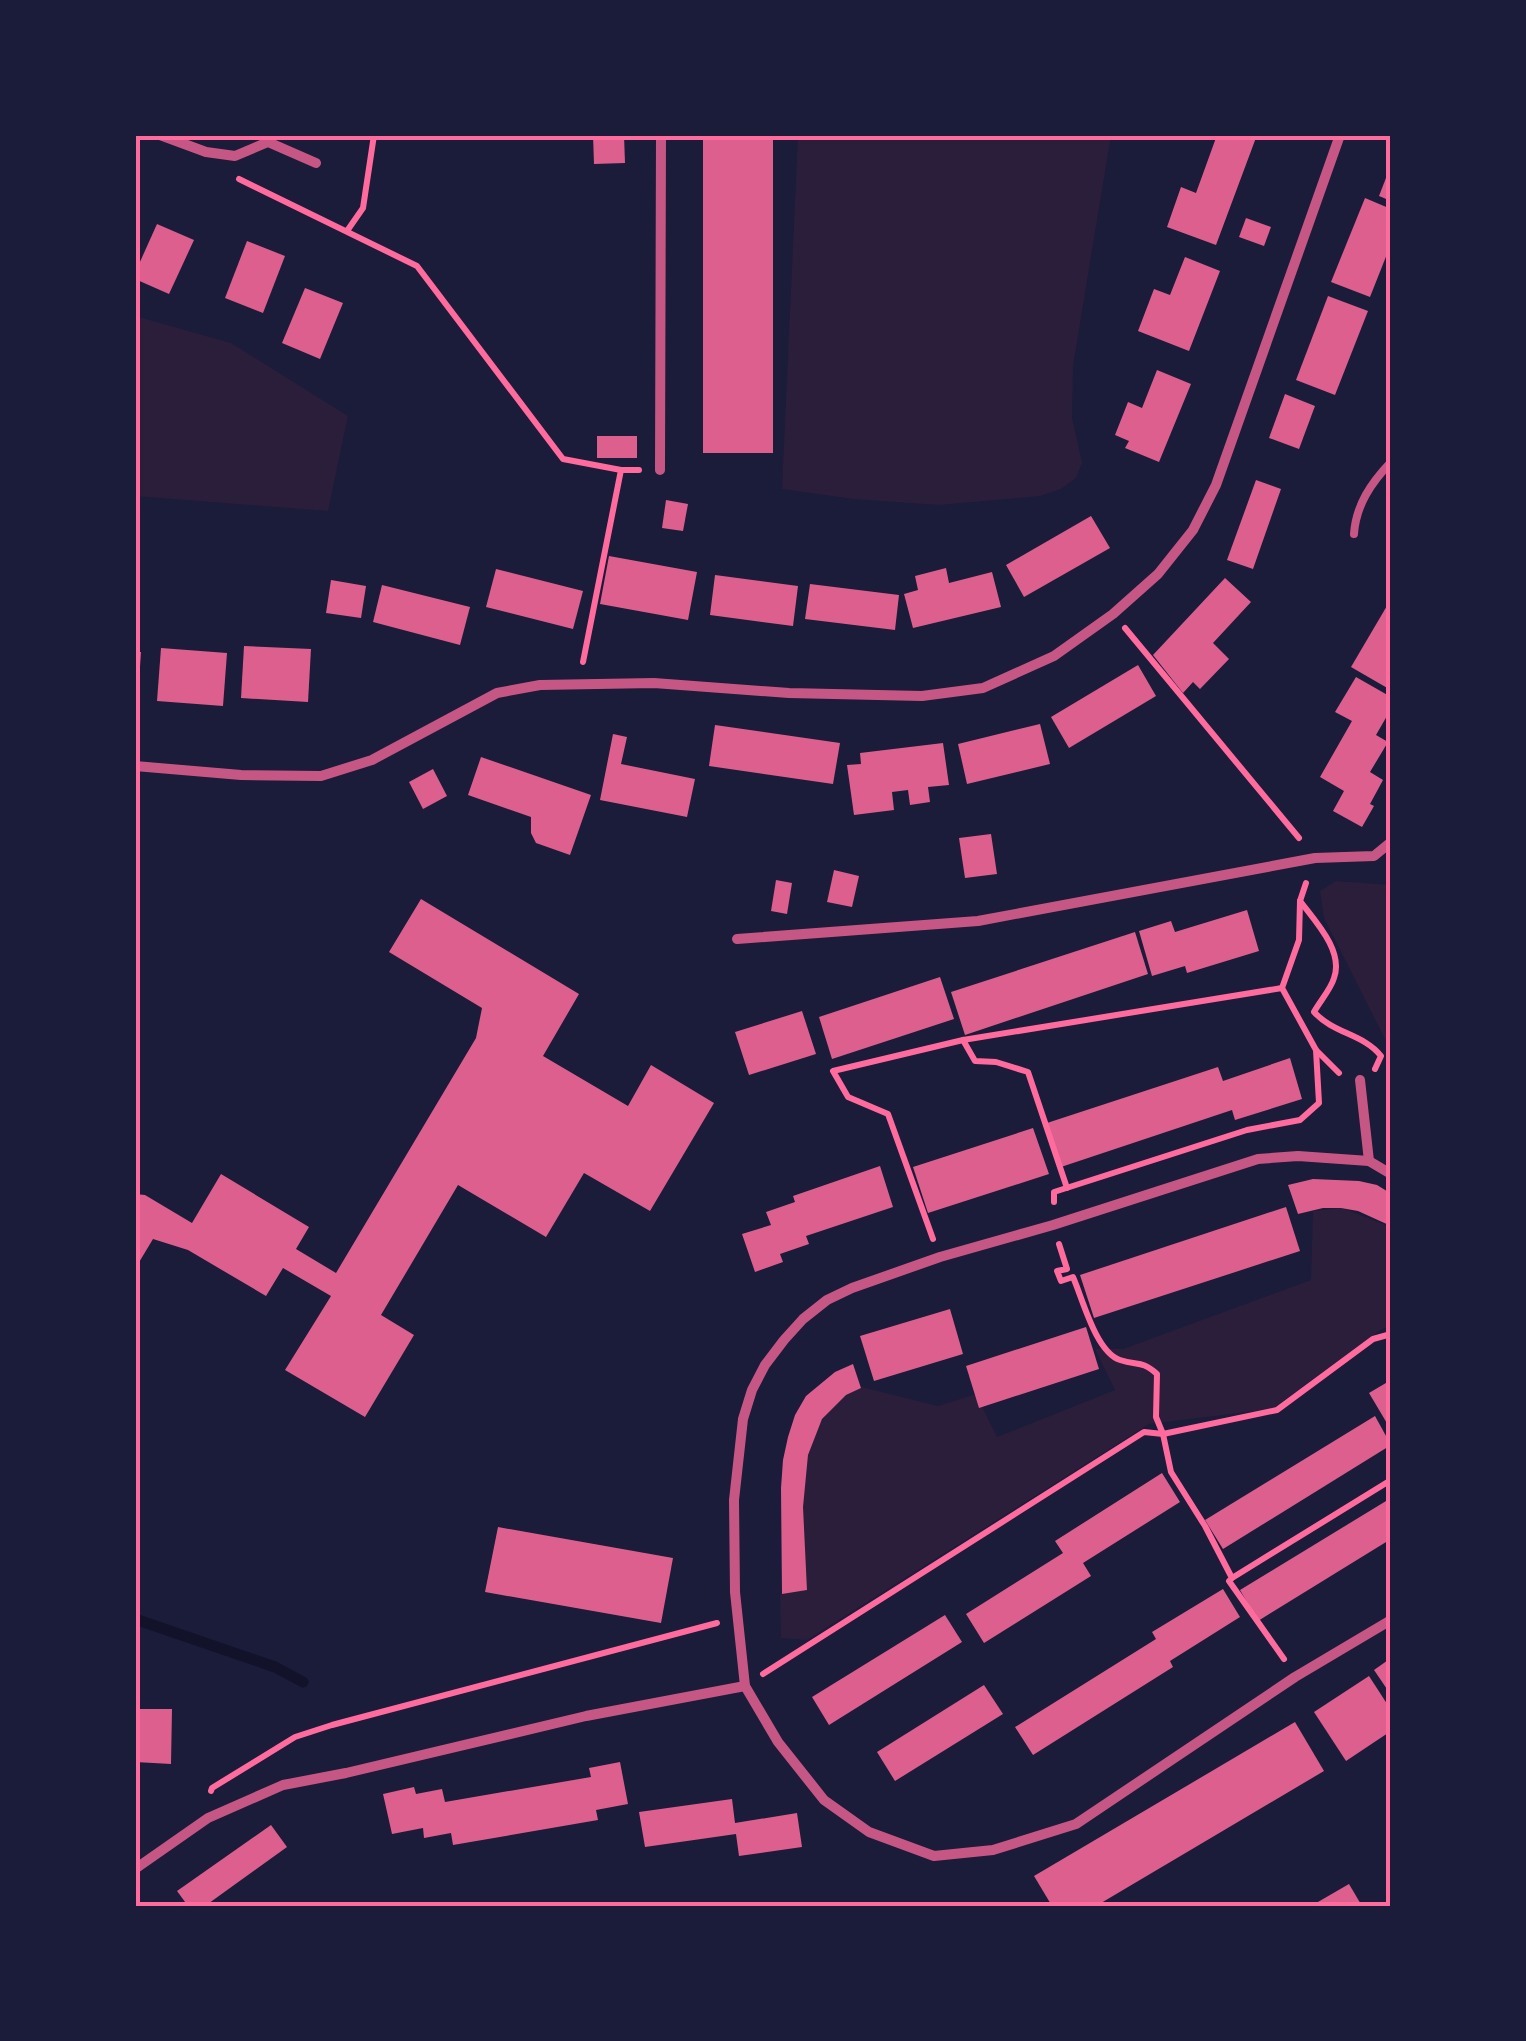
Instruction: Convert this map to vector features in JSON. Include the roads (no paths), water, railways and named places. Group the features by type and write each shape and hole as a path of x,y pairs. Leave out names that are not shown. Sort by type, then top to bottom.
{"street":[{"path":"160,135 206,152 235,156 268,142 316,164"},
{"path":"660,470 661,135"},
{"path":"135,766 241,775 321,776 372,760 497,693 540,685 654,683 789,693 922,696 983,688 1054,656 1113,614 1158,574 1193,530 1216,485 1340,135"},
{"path":"736,939 978,920 1315,858 1374,856 1391,842"},
{"path":"1360,1080 1369,1162"},
{"path":"1391,1174 1369,1162 1298,1156 1258,1159 940,1257 827,1300 803,1320 765,1365 752,1390 744,1419 734,1500 745,1686 778,1742 824,1800 869,1832 934,1856 993,1850 1076,1824 1295,1678 1391,1620"},
{"path":"135,1869 208,1818 284,1786 586,1716 745,1686"}],"lane":[{"path":"1354,534 1361,502 1391,462"}],"waterway":[{"path":"135,1619 275,1667 303,1682"}]}
